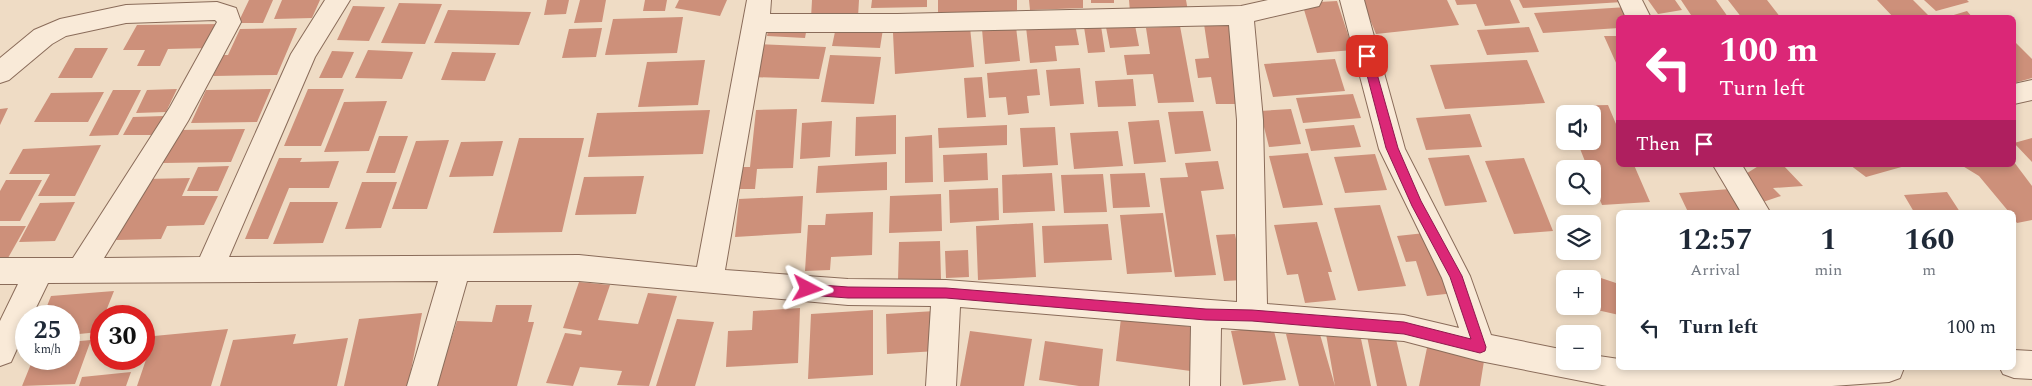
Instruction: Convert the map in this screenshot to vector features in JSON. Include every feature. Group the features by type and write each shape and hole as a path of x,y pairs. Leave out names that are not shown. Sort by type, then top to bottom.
{"street":[{"path":"209,270 304,54 338,0"},
{"path":"709,281 757,11 906,23 1197,8 1241,14 1310,0"},
{"path":"1352,0 1392,148 1416,202 1456,276 1480,347"},
{"path":"1630,0 1638,15"},
{"path":"0,73 43,37 60,28 126,14 217,11 227,15 229,22 179,114 81,270"},
{"path":"1241,14 1250,120 1252,316"},
{"path":"2016,94 2032,90"},
{"path":"1727,167 1755,210"},
{"path":"422,386 456,268"},
{"path":"0,271 579,268 848,292 946,293 1404,328 1480,347 1607,372 1703,381 1843,370"},
{"path":"0,352 39,270"},
{"path":"941,386 946,293"},
{"path":"1205,386 1206,314"},
{"path":"2016,364 2032,364"}],"building":[{"path":"249,0 273,0 263,23 238,23"},
{"path":"282,0 320,0 312,18 274,19"},
{"path":"547,0 569,0 566,14 544,15"},
{"path":"580,0 606,0 602,22 574,23"},
{"path":"645,0 667,0 665,11 643,11"},
{"path":"679,0 727,0 720,16 675,8"},
{"path":"812,0 859,0 858,17 811,18"},
{"path":"872,0 927,0 927,7 871,8"},
{"path":"938,0 1017,0 1017,11 938,13"},
{"path":"1029,0 1083,0 1083,8 1030,10"},
{"path":"1091,0 1114,0 1114,3 1091,3"},
{"path":"1129,0 1186,0 1188,11 1130,12"},
{"path":"1362,0 1447,0 1459,25 1376,34"},
{"path":"1455,0 1510,0 1520,23 1485,26 1476,4 1457,5"},
{"path":"1519,0 1622,0 1623,2 1523,8"},
{"path":"1648,0 1675,0 1682,10 1658,14"},
{"path":"1681,0 1716,0 1727,15 1691,15"},
{"path":"1728,0 1767,0 1779,15 1740,15"},
{"path":"1877,0 1913,0 1928,15 1891,15"},
{"path":"1924,0 1967,0 1969,2 1936,11"},
{"path":"1337,1 1353,50 1317,53 1302,3"},
{"path":"399,3 442,4 425,44 381,43"},
{"path":"353,6 385,7 369,41 337,40"},
{"path":"1627,7 1630,15 1616,15 1616,28 1543,33 1534,13"},
{"path":"448,10 531,12 519,45 434,43"},
{"path":"1967,11 1970,15 1954,15"},
{"path":"683,17 677,53 605,55 613,19"},
{"path":"1134,20 1139,46 1110,48 1105,22"},
{"path":"222,24 211,48 168,49 160,66 137,66 145,50 123,50 137,25"},
{"path":"1075,24 1079,45 1055,46 1057,61 1030,63 1026,27"},
{"path":"1204,24 1234,24 1246,104 1216,104 1211,77 1198,78 1195,59 1209,58"},
{"path":"769,25 807,27 805,38 767,36"},
{"path":"1101,26 1105,52 1088,53 1084,27"},
{"path":"1180,26 1194,102 1158,103 1153,74 1127,75 1124,55 1150,54 1146,28"},
{"path":"836,27 883,29 880,48 832,46"},
{"path":"970,27 974,67 895,74 893,33"},
{"path":"1016,27 1020,61 985,64 982,29"},
{"path":"1529,27 1539,52 1487,55 1477,30"},
{"path":"297,28 277,75 213,76 223,55 228,55 240,29"},
{"path":"602,28 596,57 562,58 569,29"},
{"path":"1604,36 1616,36 1616,63"},
{"path":"2016,43 2032,59 2032,78 2016,82"},
{"path":"759,44 826,47 819,79 751,77"},
{"path":"75,48 108,48 92,78 58,78"},
{"path":"368,50 413,52 402,79 355,78"},
{"path":"332,51 354,52 342,78 319,78"},
{"path":"452,52 496,53 485,81 441,80"},
{"path":"830,55 881,57 874,104 821,102"},
{"path":"1335,59 1345,91 1273,97 1264,64"},
{"path":"705,60 698,105 638,107 647,62"},
{"path":"1527,60 1545,103 1445,109 1430,65"},
{"path":"1080,68 1084,104 1050,106 1046,70"},
{"path":"1037,69 1040,95 1027,96 1029,113 1008,115 1006,97 989,98 987,73"},
{"path":"982,77 986,117 967,118 964,78"},
{"path":"1133,79 1136,106 1098,107 1095,81"},
{"path":"177,89 166,112 136,113 147,90"},
{"path":"271,89 257,122 191,123 206,90"},
{"path":"308,89 344,89 321,146 284,146"},
{"path":"113,90 141,90 118,135 89,136"},
{"path":"104,92 88,122 34,122 51,93"},
{"path":"1353,94 1361,118 1303,123 1296,98"},
{"path":"387,101 369,151 324,152 344,102"},
{"path":"1601,105 1608,105 1616,124 1616,167 1635,167 1650,202 1602,205 1601,160 1584,160 1581,150 1601,150"},
{"path":"8,108 0,125 0,109"},
{"path":"797,109 793,168 757,169 755,189 731,189 734,167 750,167 756,110"},
{"path":"1291,109 1301,144 1269,147 1260,111"},
{"path":"710,110 703,154 588,157 597,113"},
{"path":"1203,111 1211,151 1175,154 1168,112"},
{"path":"1470,114 1482,147 1426,150 1416,118"},
{"path":"896,115 896,154 855,156 856,117"},
{"path":"164,116 155,135 123,135 133,117"},
{"path":"1159,120 1166,162 1134,164 1128,122"},
{"path":"832,121 830,157 800,159 802,123"},
{"path":"1007,125 1007,145 939,148 938,128"},
{"path":"1354,125 1361,147 1311,151 1305,129"},
{"path":"1055,127 1058,165 1023,167 1020,128"},
{"path":"245,129 231,162 163,163 178,130"},
{"path":"1118,131 1123,166 1074,169 1070,133"},
{"path":"932,135 933,182 905,183 905,137"},
{"path":"379,136 408,136 395,173 366,173"},
{"path":"519,138 584,138 562,232 493,233"},
{"path":"2032,138 2032,162 2016,145 2016,142"},
{"path":"449,140 427,209 392,209 416,141"},
{"path":"503,141 493,176 449,177 461,142"},
{"path":"101,145 75,196 38,196 50,174 9,174 23,149"},
{"path":"987,153 988,180 944,182 943,155"},
{"path":"1308,153 1323,205 1283,208 1269,156"},
{"path":"1375,154 1387,190 1345,193 1334,157"},
{"path":"1469,155 1487,202 1445,206 1428,158"},
{"path":"279,158 302,158 300,162 339,161 329,188 289,188 268,239 245,239"},
{"path":"1524,158 1553,231 1514,234 1485,161"},
{"path":"1218,161 1224,189 1201,191 1216,275 1175,277 1160,178 1188,177 1185,163"},
{"path":"887,162 887,190 816,193 818,166"},
{"path":"2016,165 2032,186 2032,220 2017,223 2016,210 2007,210 1979,176 1964,167 2016,167"},
{"path":"229,166 218,191 187,191 198,167"},
{"path":"1757,167 1785,167 1803,186 1773,188 1781,196 1763,202 1744,175"},
{"path":"1853,167 1901,167 1866,177"},
{"path":"1052,173 1055,211 1003,213 1002,175"},
{"path":"1145,173 1150,207 1113,208 1110,174"},
{"path":"1103,174 1107,212 1064,213 1061,175"},
{"path":"644,176 636,214 575,215 584,177"},
{"path":"190,178 182,196 218,196 204,225 167,226 161,239 116,240 146,179"},
{"path":"6,180 42,180 20,221 0,221 0,191"},
{"path":"362,182 397,182 381,228 345,229"},
{"path":"998,188 999,220 950,223 949,190"},
{"path":"1730,189 1741,210 1687,210 1679,193"},
{"path":"1947,192 1959,210 1913,210 1904,195"},
{"path":"941,194 942,231 889,233 890,196"},
{"path":"803,196 801,233 735,237 739,199"},
{"path":"75,202 55,241 19,242 40,203"},
{"path":"290,202 338,202 323,243 273,244"},
{"path":"1380,205 1406,286 1358,291 1334,208"},
{"path":"873,212 872,255 831,257 830,270 805,271 808,225 825,225 826,214"},
{"path":"1163,213 1172,272 1127,274 1120,215"},
{"path":"1317,222 1332,272 1328,272 1336,300 1305,303 1298,274 1287,275 1274,225"},
{"path":"1033,223 1036,277 978,280 976,226"},
{"path":"1108,224 1112,260 1044,263 1042,226"},
{"path":"0,226 26,226 8,258 0,258"},
{"path":"1425,233 1455,293 1427,296 1416,261 1406,262 1397,236"},
{"path":"1235,234 1244,280 1224,281 1216,235"},
{"path":"940,241 941,279 898,280 899,242"},
{"path":"968,250 969,277 946,278 945,251"},
{"path":"1601,278 1616,283 1616,314 1601,311"},
{"path":"579,282 610,285 598,320 638,324 648,293 677,296 649,386 617,385 622,371 580,367 573,386 546,383 565,333 581,335 582,331 563,328"},
{"path":"114,291 108,305 90,305 90,333 80,334 80,305 47,305 51,296"},
{"path":"496,305 532,305 528,322 534,322 517,386 436,386 457,321 492,322"},
{"path":"800,308 798,363 726,367 728,331 752,330 753,311"},
{"path":"873,310 873,375 808,379 811,314"},
{"path":"935,311 937,351 887,354 886,314"},
{"path":"422,313 408,386 344,386 359,319"},
{"path":"1121,318 1201,328 1198,372 1116,361"},
{"path":"677,319 714,322 695,386 656,386"},
{"path":"1273,327 1286,380 1243,385 1231,331"},
{"path":"228,329 211,386 137,386 142,370 155,370 155,336"},
{"path":"970,331 1032,339 1024,386 960,386"},
{"path":"1319,331 1335,386 1299,386 1286,334"},
{"path":"296,334 293,344 348,338 337,386 220,386 233,340"},
{"path":"1326,334 1360,334 1371,386 1335,386"},
{"path":"1395,335 1407,386 1377,386 1367,336"},
{"path":"90,340 90,343 75,384 22,386 29,370 80,370 80,341"},
{"path":"1045,341 1103,349 1099,386 1079,386 1039,380"},
{"path":"1428,343 1484,361 1480,386 1419,386"},
{"path":"131,372 126,386 79,386 82,377"}],"route":[{"path":"808,289 848,292 946,293 1404,328 1480,347 1456,276 1416,202 1392,148 1367,56"}]}
